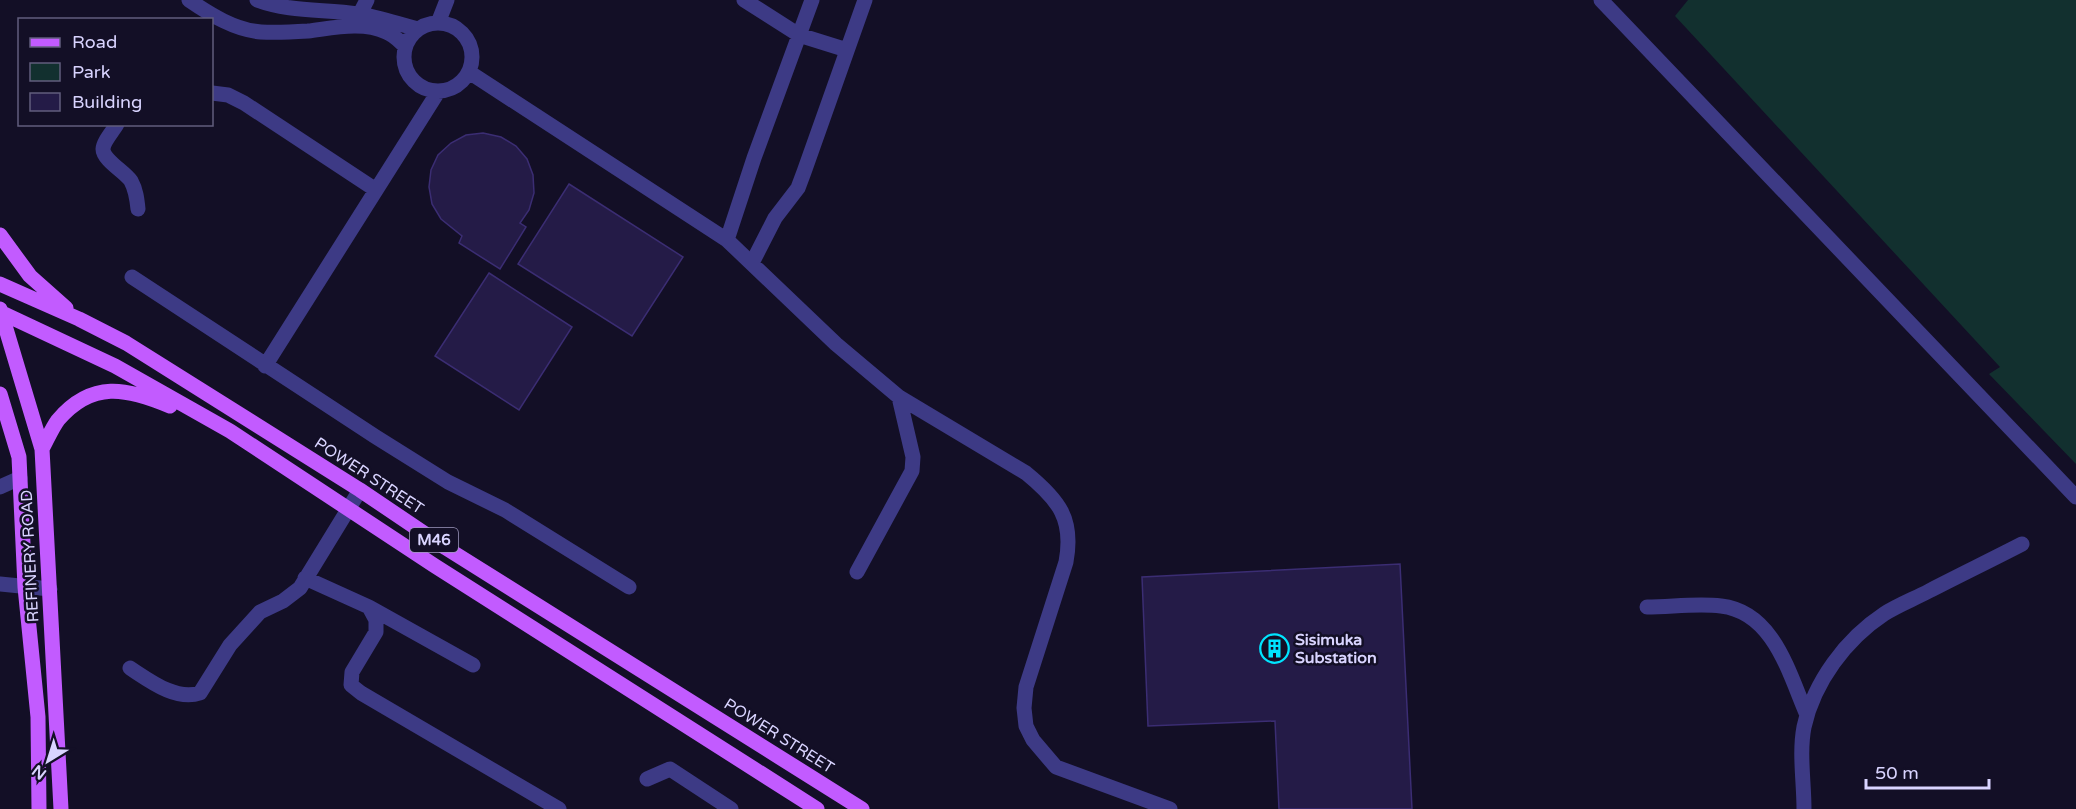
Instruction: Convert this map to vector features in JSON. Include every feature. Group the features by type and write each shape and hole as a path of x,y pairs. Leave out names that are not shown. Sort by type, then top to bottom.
{"main road":[{"path":"0,235 30,276 79,319"},
{"name":"POWER STREET","path":"0,284 79,319 126,343 360,490 446,548 862,809"},
{"name":"M46","path":"0,311 115,366 230,431 617,683 817,809"},
{"name":"REFINERY ROAD","path":"0,311 42,449 61,809"},
{"path":"42,449 57,421 68,411 80,401 107,390 138,393 230,431"},
{"name":"REFINERY ROAD","path":"0,394 19,457 25,587 38,717 39,809"},
{"path":"617,683 629,663"}],"street":[{"path":"189,0 204,11 237,27 260,32 304,31 357,20 385,31 405,46"},
{"path":"256,0 267,4 418,29"},
{"path":"357,20 367,0"},
{"path":"438,23 447,0"},
{"path":"744,0 799,35 847,50"},
{"path":"727,240 754,158 812,0"},
{"path":"752,263 775,218 798,188 865,0"},
{"path":"1601,0 2076,497"},
{"path":"427,24 449,25 459,30 467,39 472,50 472,61 469,72 456,87 438,92 427,90 409,78 404,68 405,46 410,36 418,29 427,24"},
{"path":"469,72 727,240 836,344 899,397 1026,473 1051,498 1062,512 1070,542 1066,562 1026,687 1024,708 1026,726 1033,741 1056,767 1170,809"},
{"path":"265,366 438,92"},
{"path":"213,93 228,95 244,103 376,190"},
{"path":"116,126 103,150 108,159 129,178 136,193 138,209"},
{"path":"132,277 265,366 448,482 505,510 629,586"},
{"path":"857,572 912,471 913,457 899,397"},
{"path":"0,487 20,478"},
{"path":"130,668 154,683 182,696 200,693 230,645 260,612 283,601 300,588 360,490"},
{"path":"1804,809 1803,757 1807,715 1832,666 1853,640 1885,614 2022,544"},
{"path":"305,578 369,607 473,665"},
{"path":"0,584 50,589"},
{"path":"1647,607 1721,606 1745,612 1764,629 1778,647 1807,715"},
{"path":"369,607 376,620 376,632 352,672 351,685 559,809"},
{"path":"647,779 670,769 731,809"}],"green space":[{"path":"1688,0 2076,0 2076,464 1989,374 2000,367 1675,16"}],"building":[{"path":"483,133 501,137 516,146 527,159 533,175 534,193 529,210 520,223 526,227 500,269 459,243 462,236 441,219 432,204 429,187 431,170 438,155 451,143 466,135"},
{"path":"569,184 683,257 632,336 518,264"},
{"path":"489,273 572,327 519,410 435,356"},
{"name":"Sisimuka Substation","path":"1400,564 1412,809 1279,809 1275,721 1148,726 1142,577"}],"place":[{"name":"Sisimuka Substation","path":"1274,649"}]}
